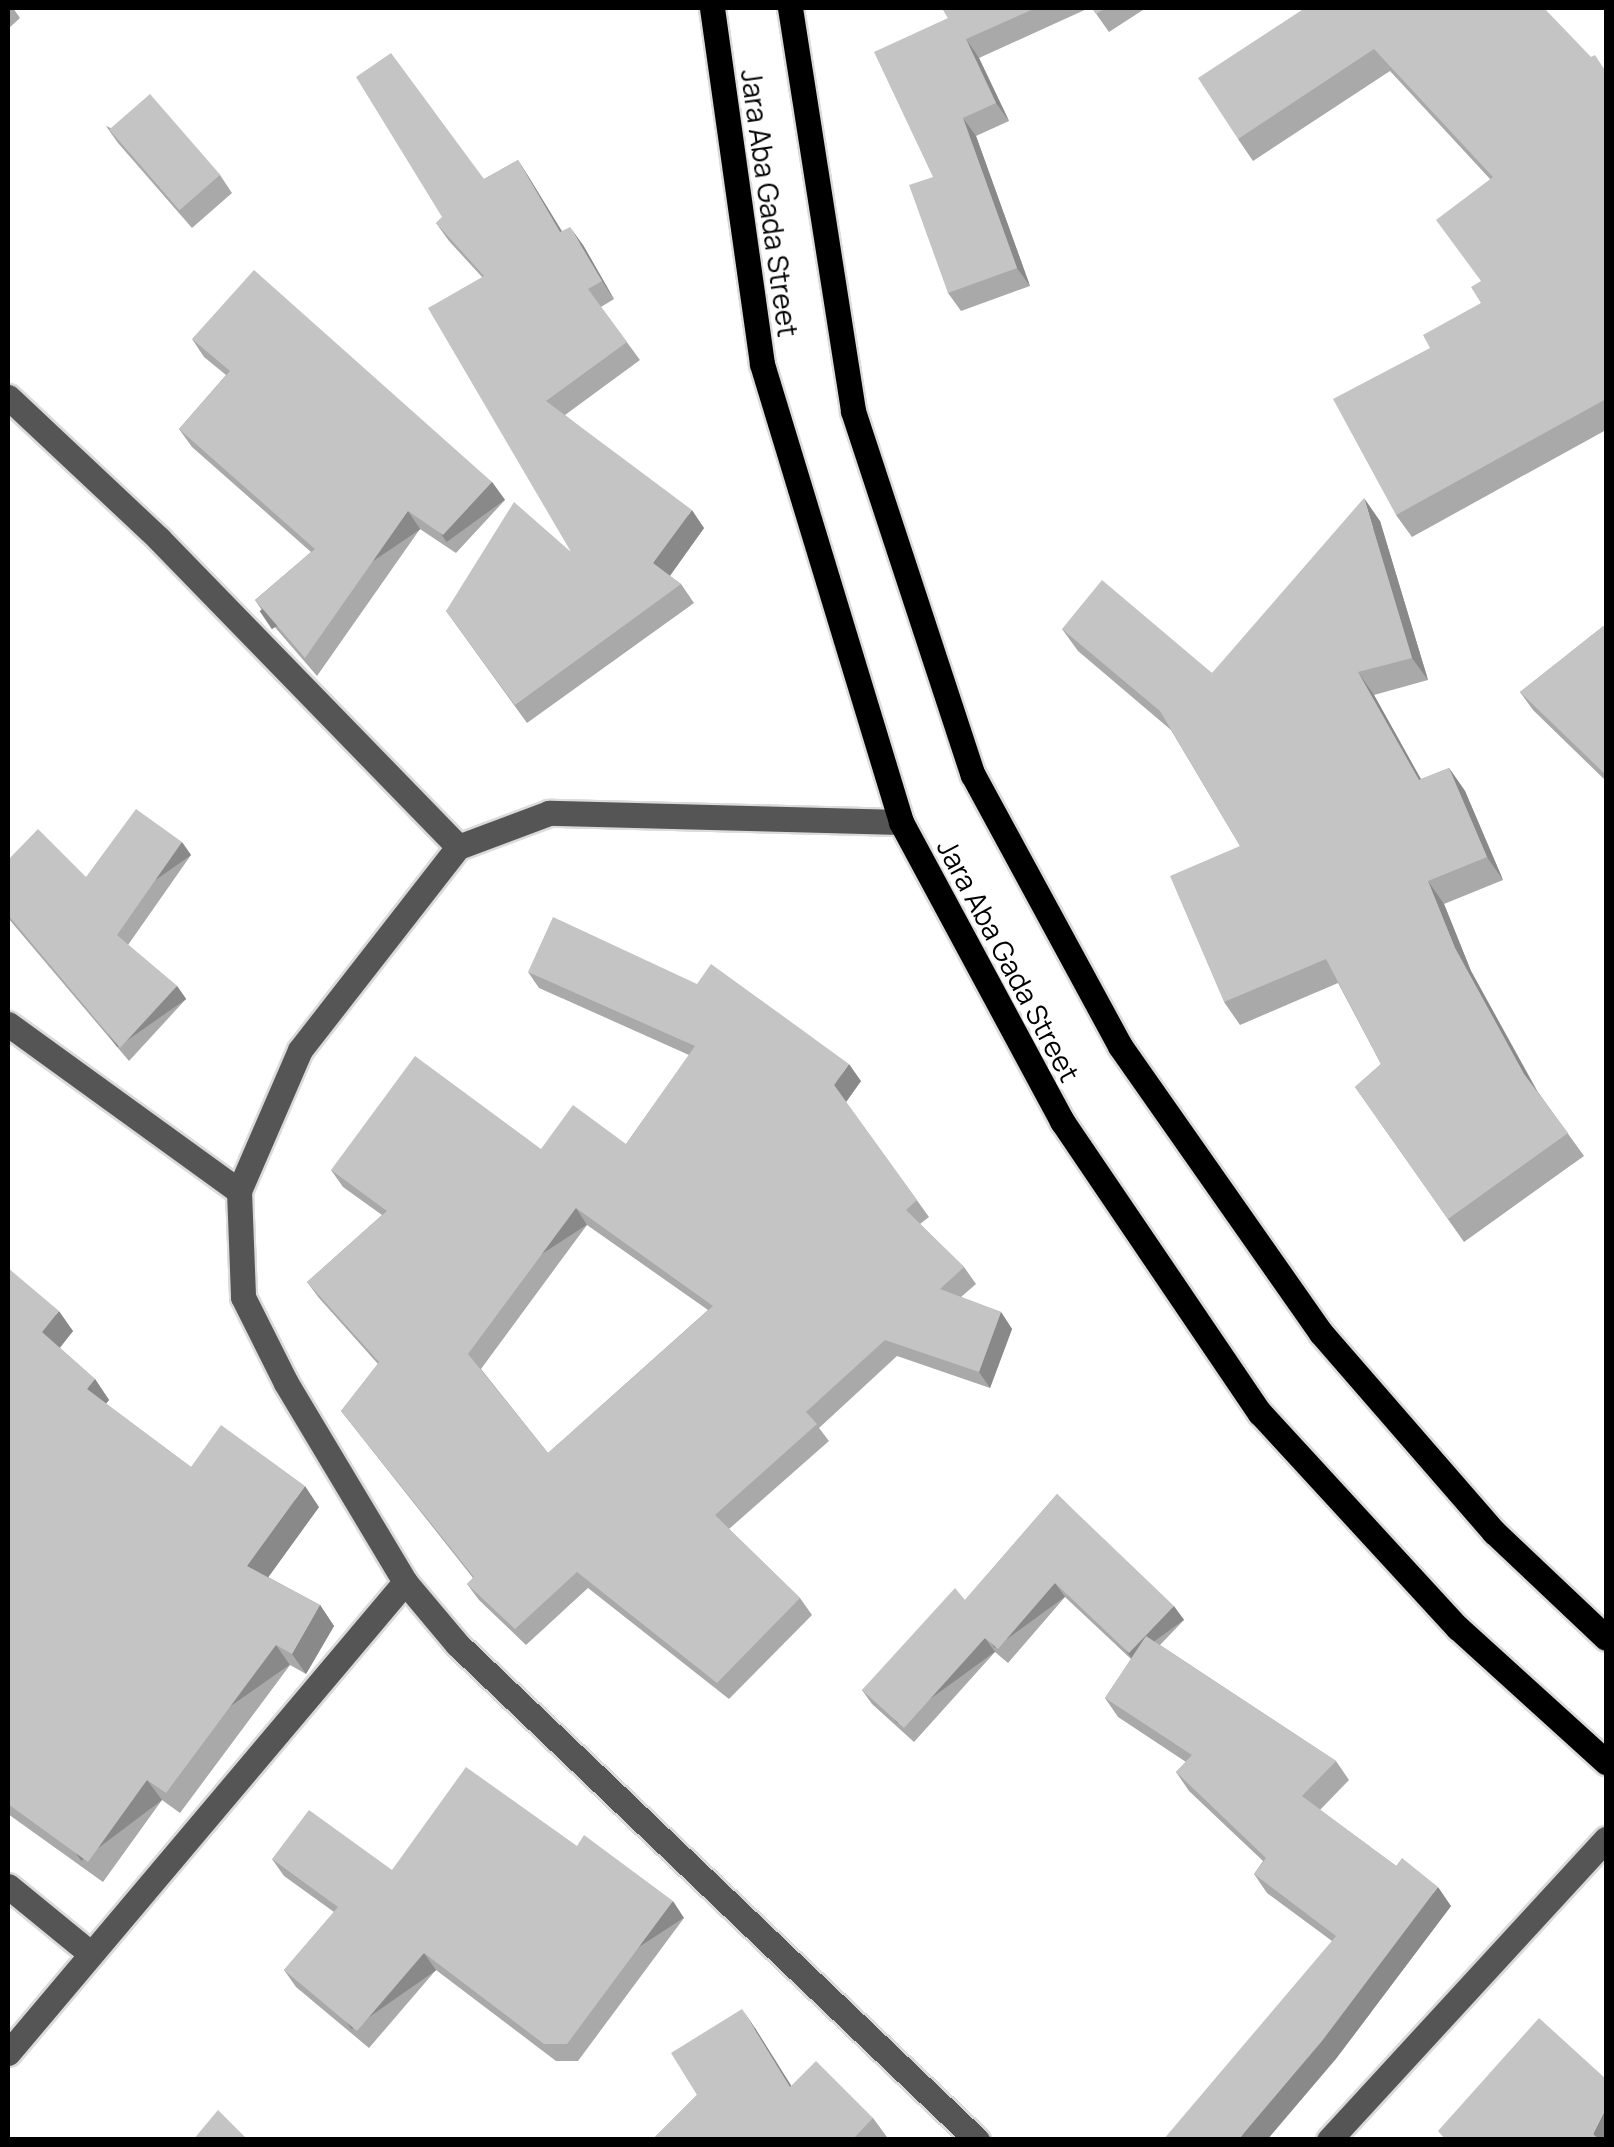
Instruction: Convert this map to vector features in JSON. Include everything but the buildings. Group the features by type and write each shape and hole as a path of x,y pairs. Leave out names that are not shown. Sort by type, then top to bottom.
{"main road":[{"name":"Jara Aba Gada Street","path":"712,8 762,364 901,822 1062,1120 1260,1413 1458,1628 1606,1762"},
{"name":"Jara Aba Gada Street","path":"790,8 853,411 973,775 1120,1046 1321,1333 1494,1532 1606,1638"}],"street":[{"path":"8,396 160,539 458,846"},
{"path":"901,822 549,814 458,846 300,1050 239,1191 243,1297 286,1383 405,1582 457,1644 978,2140"},
{"path":"8,1024 239,1191"},
{"path":"8,2053 405,1582"},
{"path":"1328,2140 1606,1838"},
{"path":"8,1886 91,1954"}]}
